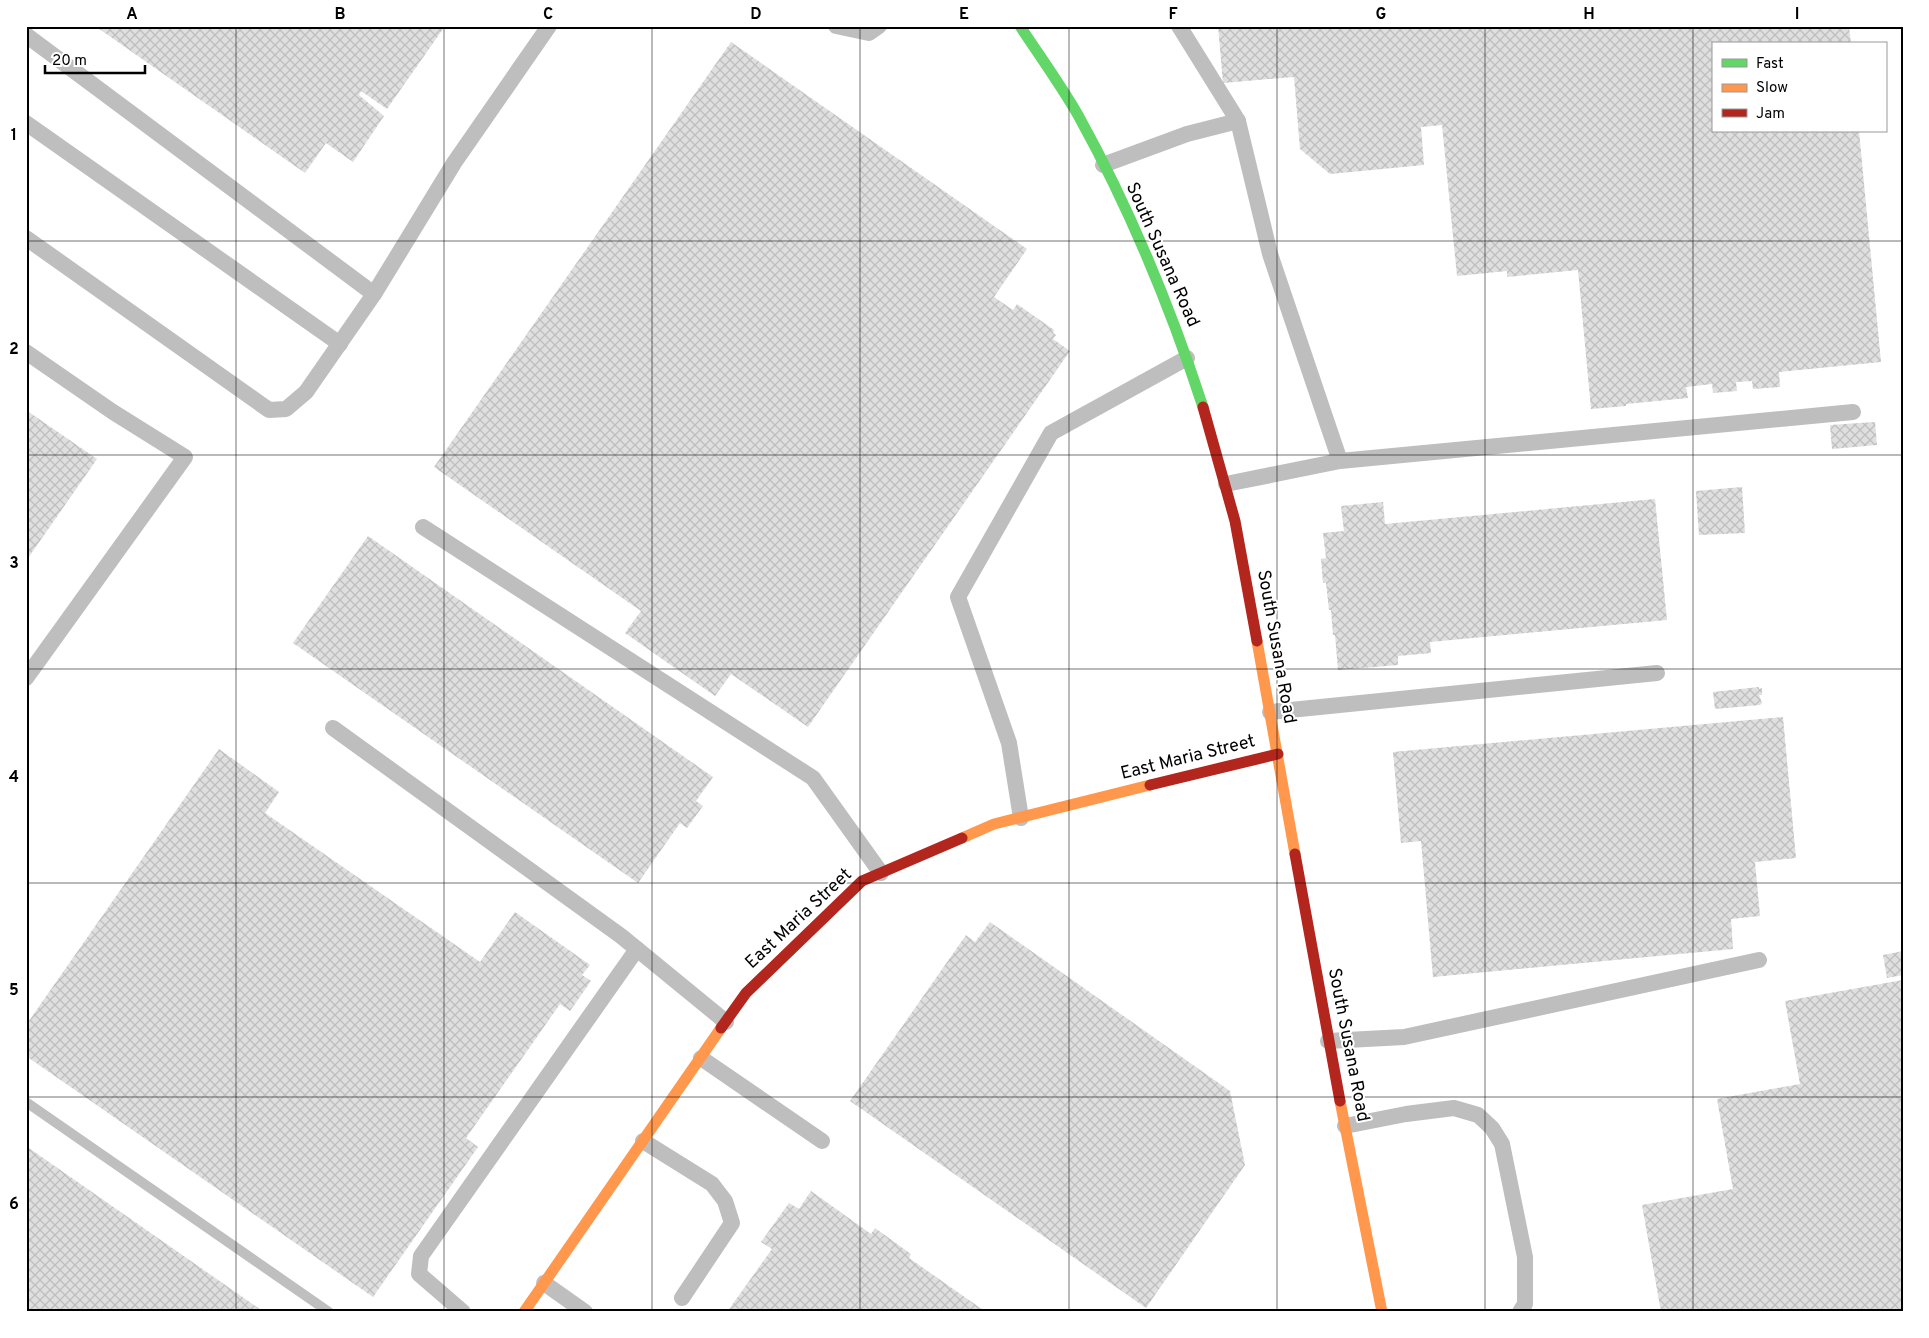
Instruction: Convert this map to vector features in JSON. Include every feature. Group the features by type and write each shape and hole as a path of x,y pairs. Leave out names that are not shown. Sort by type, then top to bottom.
{"street":[{"name":"South Susana Road","path":"1020,26 1084,127 1156,277 1187,358 1226,484 1235,521 1278,754 1328,1042 1382,1312"},
{"name":"East Maria Street","path":"524,1312 746,994 862,881 994,824 1278,754"}],"lane":[{"path":"26,238 269,410 286,409 306,392 340,344 374,294 454,163 549,26"},
{"path":"836,26 869,33 879,26"},
{"path":"1179,26 1238,121 1270,254 1340,461"},
{"path":"26,35 374,294"},
{"path":"1103,165 1187,134 1238,121"},
{"path":"26,123 340,344"},
{"path":"26,352 113,412 185,457 26,678"},
{"path":"1021,818 1009,743 958,597 1052,433 1187,358"},
{"path":"1226,484 1340,461 1853,412"},
{"path":"422,527 813,778 881,873"},
{"path":"1270,712 1657,674"},
{"path":"333,728 637,949 726,1022"},
{"path":"463,1312 419,1274 421,1256 637,949"},
{"path":"1328,1042 1404,1037 1759,960"},
{"path":"701,1058 822,1141"},
{"path":"1345,1126 1406,1114 1454,1108 1478,1115 1492,1128 1502,1144 1524,1257 1525,1304 1520,1312"},
{"path":"643,1142 712,1184 725,1201 732,1224 682,1298"},
{"path":"544,1283 585,1312"}],"building":[{"path":"95,26 445,26 387,109 361,91 359,95 384,116 353,162 326,143 305,173"},
{"path":"1218,26 1849,26 1851,42 1712,42 1712,132 1859,132 1881,362 1779,372 1780,387 1753,389 1752,381 1736,382 1737,391 1713,393 1712,384 1686,387 1688,398 1591,409 1578,270 1507,277 1507,271 1457,276 1442,125 1421,127 1424,165 1330,174 1300,149 1294,77 1223,83"},
{"path":"731,42 1027,249 994,297 1013,310 1017,304 1054,330 1053,333 1056,335 1053,339 1070,351 808,727 731,674 715,696 625,633 641,611 434,467"},
{"path":"26,410 97,459 26,561"},
{"path":"1875,422 1877,445 1832,449 1830,425"},
{"path":"1742,487 1745,533 1699,535 1696,491"},
{"path":"1655,499 1667,620 1430,642 1431,653 1398,656 1398,665 1338,670 1335,635 1333,635 1326,583 1323,583 1321,559 1326,558 1323,533 1344,531 1341,506 1383,502 1385,524"},
{"path":"368,536 713,777 696,801 703,806 687,828 680,823 638,883 293,643"},
{"path":"1759,687 1759,689 1762,688 1762,695 1759,695 1762,703 1760,705 1715,709 1713,692"},
{"path":"1783,717 1796,858 1755,862 1760,916 1731,919 1733,949 1433,977 1421,841 1401,843 1393,752"},
{"path":"219,749 279,792 265,813 480,962 515,912 590,965 582,975 591,981 570,1011 560,1004 466,1138 478,1147 373,1297 26,1056 26,1025"},
{"path":"990,922 1230,1091 1245,1165 1146,1308 850,1101 966,935 975,942"},
{"path":"1903,951 1903,975 1887,978 1883,955"},
{"path":"1903,980 1903,1312 1661,1312 1642,1205 1733,1189 1717,1099 1800,1084 1785,1001"},
{"path":"26,1146 264,1312 26,1312"},
{"path":"811,1191 871,1234 875,1228 911,1254 909,1258 986,1312 727,1312 772,1249 761,1242 789,1203 799,1209"}],"waterway":[{"path":"26,1102 329,1312"}],"traffic: fast":[{"path":"1020,26 1078,115 1114,185 1162,294 1203,407"}],"traffic: slow":[{"path":"1257,641 1295,854"},
{"path":"962,838 994,824 1150,785"},
{"path":"524,1312 721,1028"},
{"path":"1340,1101 1382,1312"}],"traffic: jam":[{"path":"1203,407 1235,521 1257,641"},
{"path":"1150,785 1278,754"},
{"path":"721,1028 746,993 862,881 962,838"},
{"path":"1295,854 1340,1101"}]}
